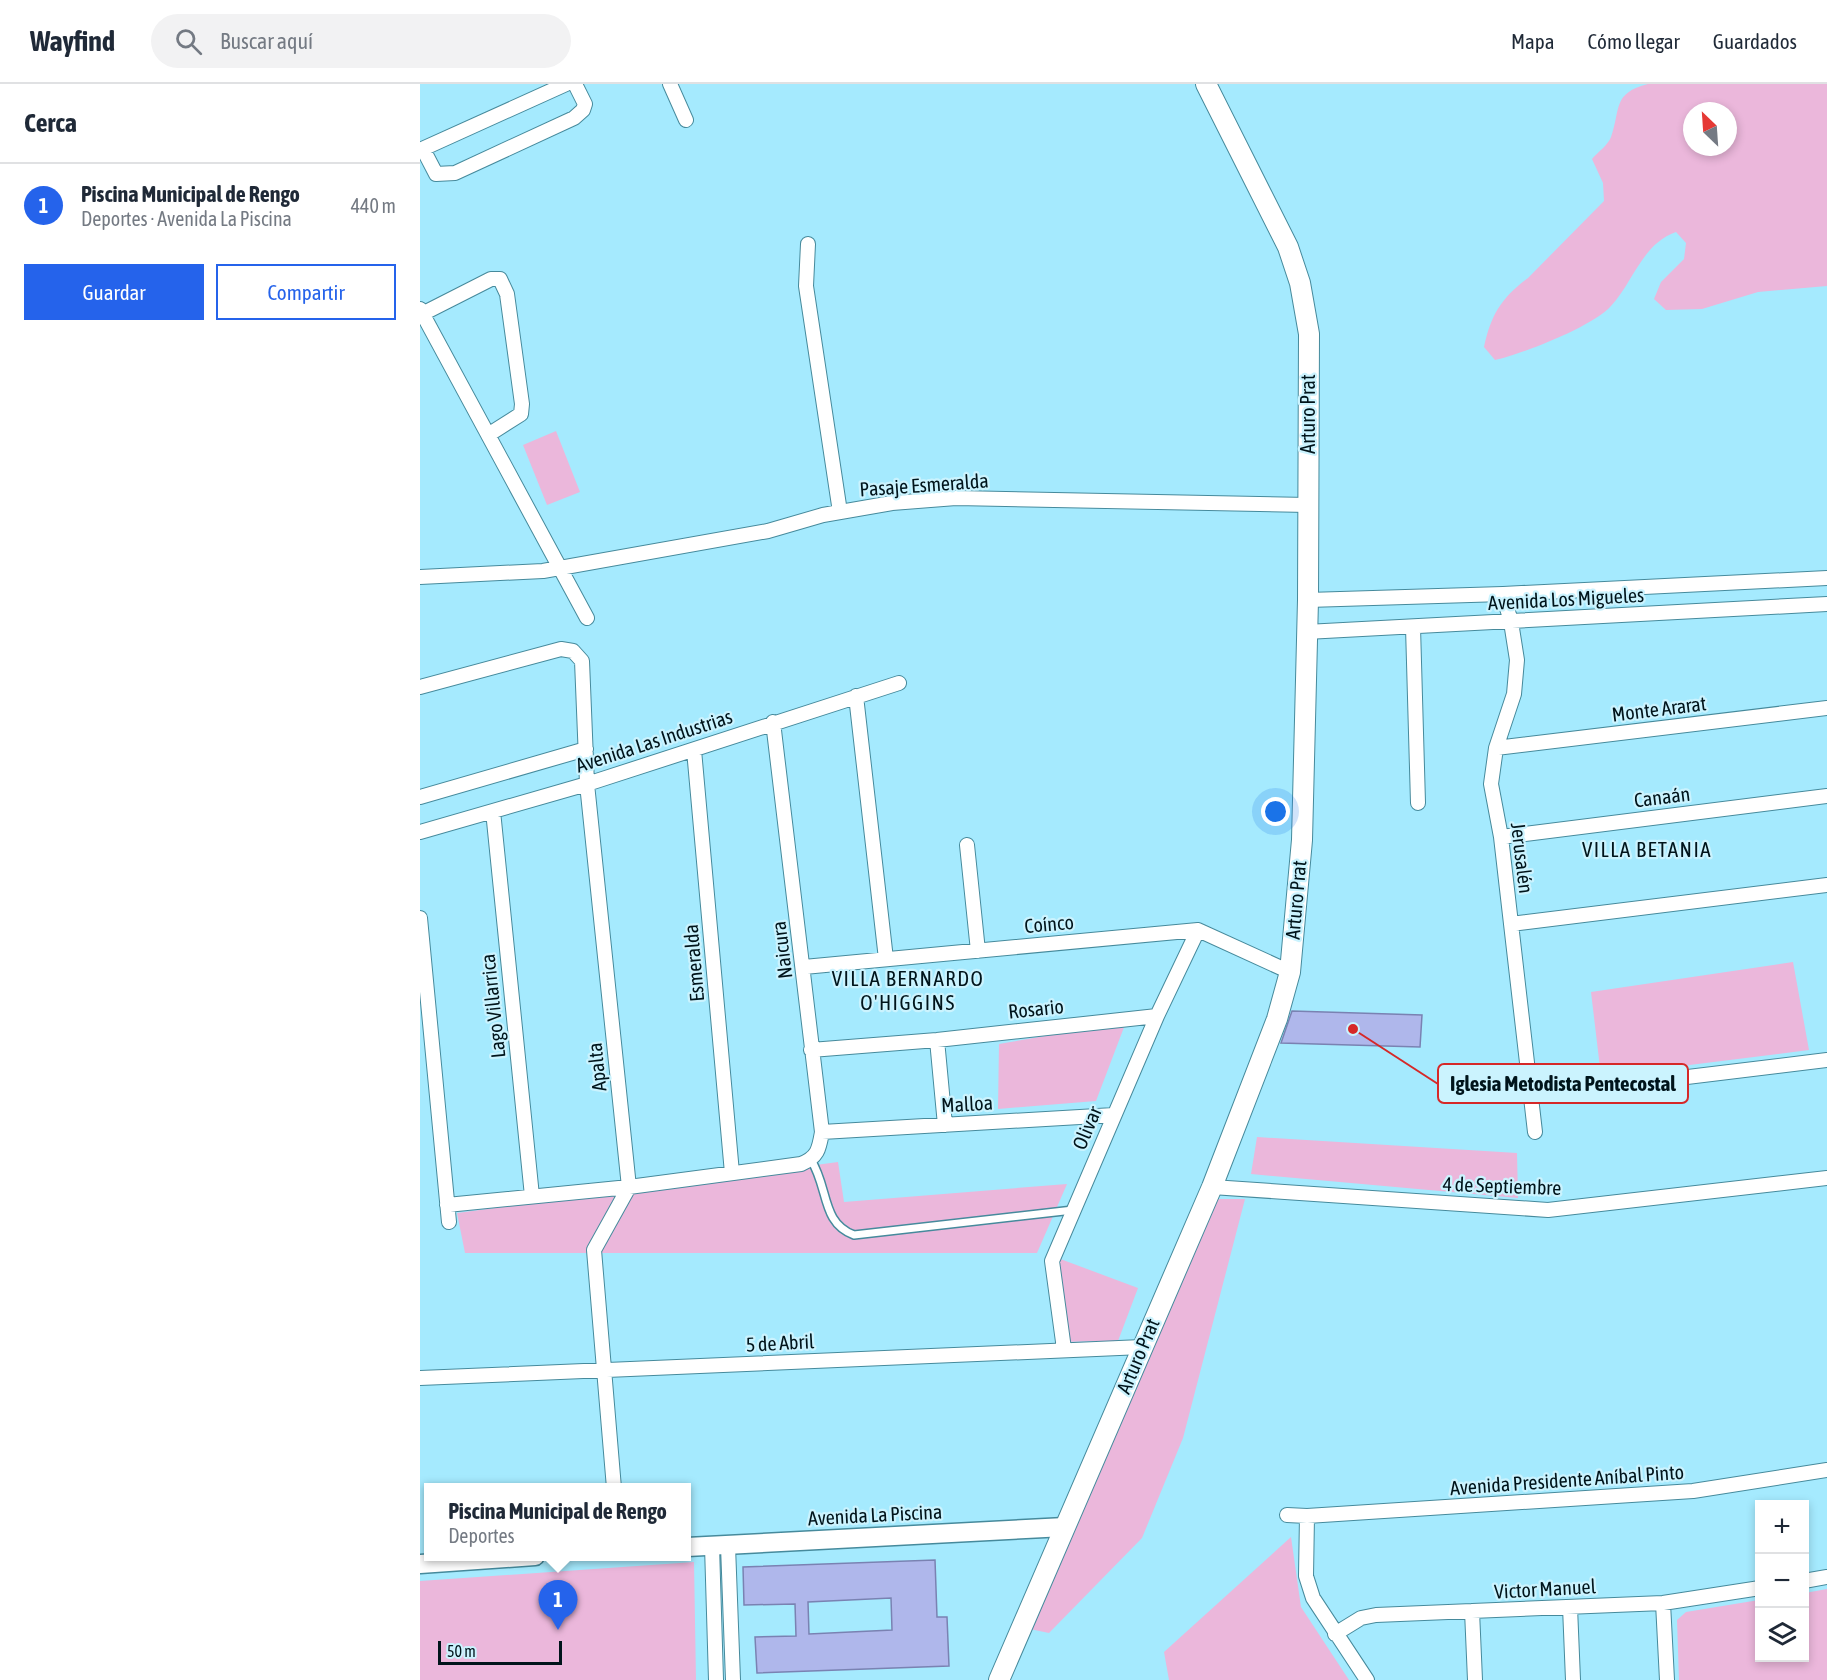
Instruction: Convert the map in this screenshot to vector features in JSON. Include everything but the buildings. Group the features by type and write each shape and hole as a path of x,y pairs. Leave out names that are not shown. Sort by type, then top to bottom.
{"main road":[{"name":"Arturo Prat","path":"999,1680 1212,1187 1277,1019 1290,972 1302,840 1308,600 1309,334 1300,283 1288,247 1206,84"}],"street":[{"path":"566,84 422,149 436,174 455,173 574,117 583,110 585,105 575,84"},
{"path":"670,84 686,120"},
{"path":"808,244 806,286 840,512"},
{"path":"488,435 521,414 522,404 507,294 500,279 490,279 421,313 587,618"},
{"name":"Pasaje Esmeralda","path":"420,577 527,573 768,531 840,512 892,503 956,498 1308,505"},
{"name":"Avenida Los Migueles","path":"1308,600 1503,594 1827,578"},
{"name":"Jerusalén","path":"1503,594 1511,622 1517,660 1514,694 1496,748 1491,784 1501,837 1535,1132"},
{"name":"Avenida Los Migueles","path":"1306,632 1827,604"},
{"path":"1413,627 1418,803"},
{"name":"Apalta","path":"420,687 561,649 573,651 582,661 587,784 628,1187"},
{"name":"Avenida Las Industrias","path":"420,832 587,784 899,683"},
{"path":"856,696 886,959"},
{"name":"Monte Ararat","path":"1496,748 1827,708"},
{"name":"Naicura","path":"773,723 822,1132 818,1152 806,1162"},
{"name":"Avenida Las Industrias","path":"420,797 586,749"},
{"name":"Esmeralda","path":"694,750 732,1173"},
{"name":"Canaán","path":"1501,837 1827,796"},
{"name":"Lago Villarrica","path":"493,811 532,1196"},
{"path":"967,845 978,951"},
{"path":"1511,924 1827,885"},
{"path":"420,918 448,1222"},
{"name":"Coínco","path":"804,967 1198,930 1290,972"},
{"name":"Olivar","path":"1064,1349 1052,1261 1157,1016 1198,930"},
{"name":"Rosario","path":"811,1050 937,1040 1157,1016"},
{"path":"937,1040 945,1125"},
{"path":"1531,1096 1827,1060"},
{"name":"Malloa","path":"822,1132 1114,1115"},
{"path":"447,1205 628,1187 806,1162"},
{"name":"4 de Septiembre","path":"1212,1187 1548,1210 1827,1178"},
{"path":"614,1483 594,1250 628,1187"},
{"name":"5 de Abril","path":"420,1378 1142,1347"},
{"name":"Avenida Presidente Aníbal Pinto","path":"1287,1515 1307,1516 1671,1493 1827,1470"},
{"path":"1307,1516 1306,1576 1313,1598 1367,1680"},
{"name":"Avenida La Piscina","path":"691,1547 1065,1527"},
{"path":"716,1680 720,1546"},
{"path":"720,1546 733,1680"},
{"path":"420,1564 469,1561"},
{"path":"1809,1580 1827,1577"},
{"name":"Victor Manuel","path":"1335,1634 1361,1618 1376,1615 1663,1603 1755,1589"},
{"path":"1663,1603 1667,1680"},
{"path":"1570,1607 1573,1680"},
{"path":"1472,1611 1475,1680"}],"lane":[{"path":"806,1162 820,1173 831,1219 842,1230 854,1234 1073,1210"}],"shaded area":[{"path":"1648,84 1827,84 1827,286 1758,292 1702,309 1666,310 1654,299 1661,282 1684,259 1686,243 1676,232 1655,245 1639,264 1619,296 1602,314 1556,339 1495,360 1484,347 1494,316 1504,300 1604,201 1603,183 1592,159 1610,140 1620,103 1628,92"},
{"path":"556,431 580,492 547,505 523,445"},
{"path":"1793,962 1809,1050 1601,1076 1591,992"},
{"path":"1126,1022 1096,1101 998,1109 999,1044"},
{"path":"1257,1137 1517,1153 1518,1198 1251,1174"},
{"path":"838,1162 844,1202 1067,1184 1037,1253 465,1253 457,1213"},
{"path":"1204,1199 1245,1199 1183,1438 1142,1538 1049,1633 1025,1628"},
{"path":"1055,1257 1138,1288 1118,1341 1056,1342 1046,1274"},
{"path":"1291,1537 1301,1607 1349,1680 1169,1680 1164,1652"},
{"path":"694,1562 696,1680 420,1680 420,1581"},
{"path":"1827,1589 1827,1680 1679,1680 1677,1620 1686,1612 1755,1601 1755,1662 1809,1662 1809,1592"}],"place":[{"name":"Iglesia Metodista Pentecostal","path":"1353,1029"},
{"name":"Piscina Municipal de Rengo","path":"558,1630"}],"district":[{"name":"VILLA BETANIA","path":"1647,850"},
{"name":"VILLA BERNARDO O'HIGGINS","path":"908,991"}]}
